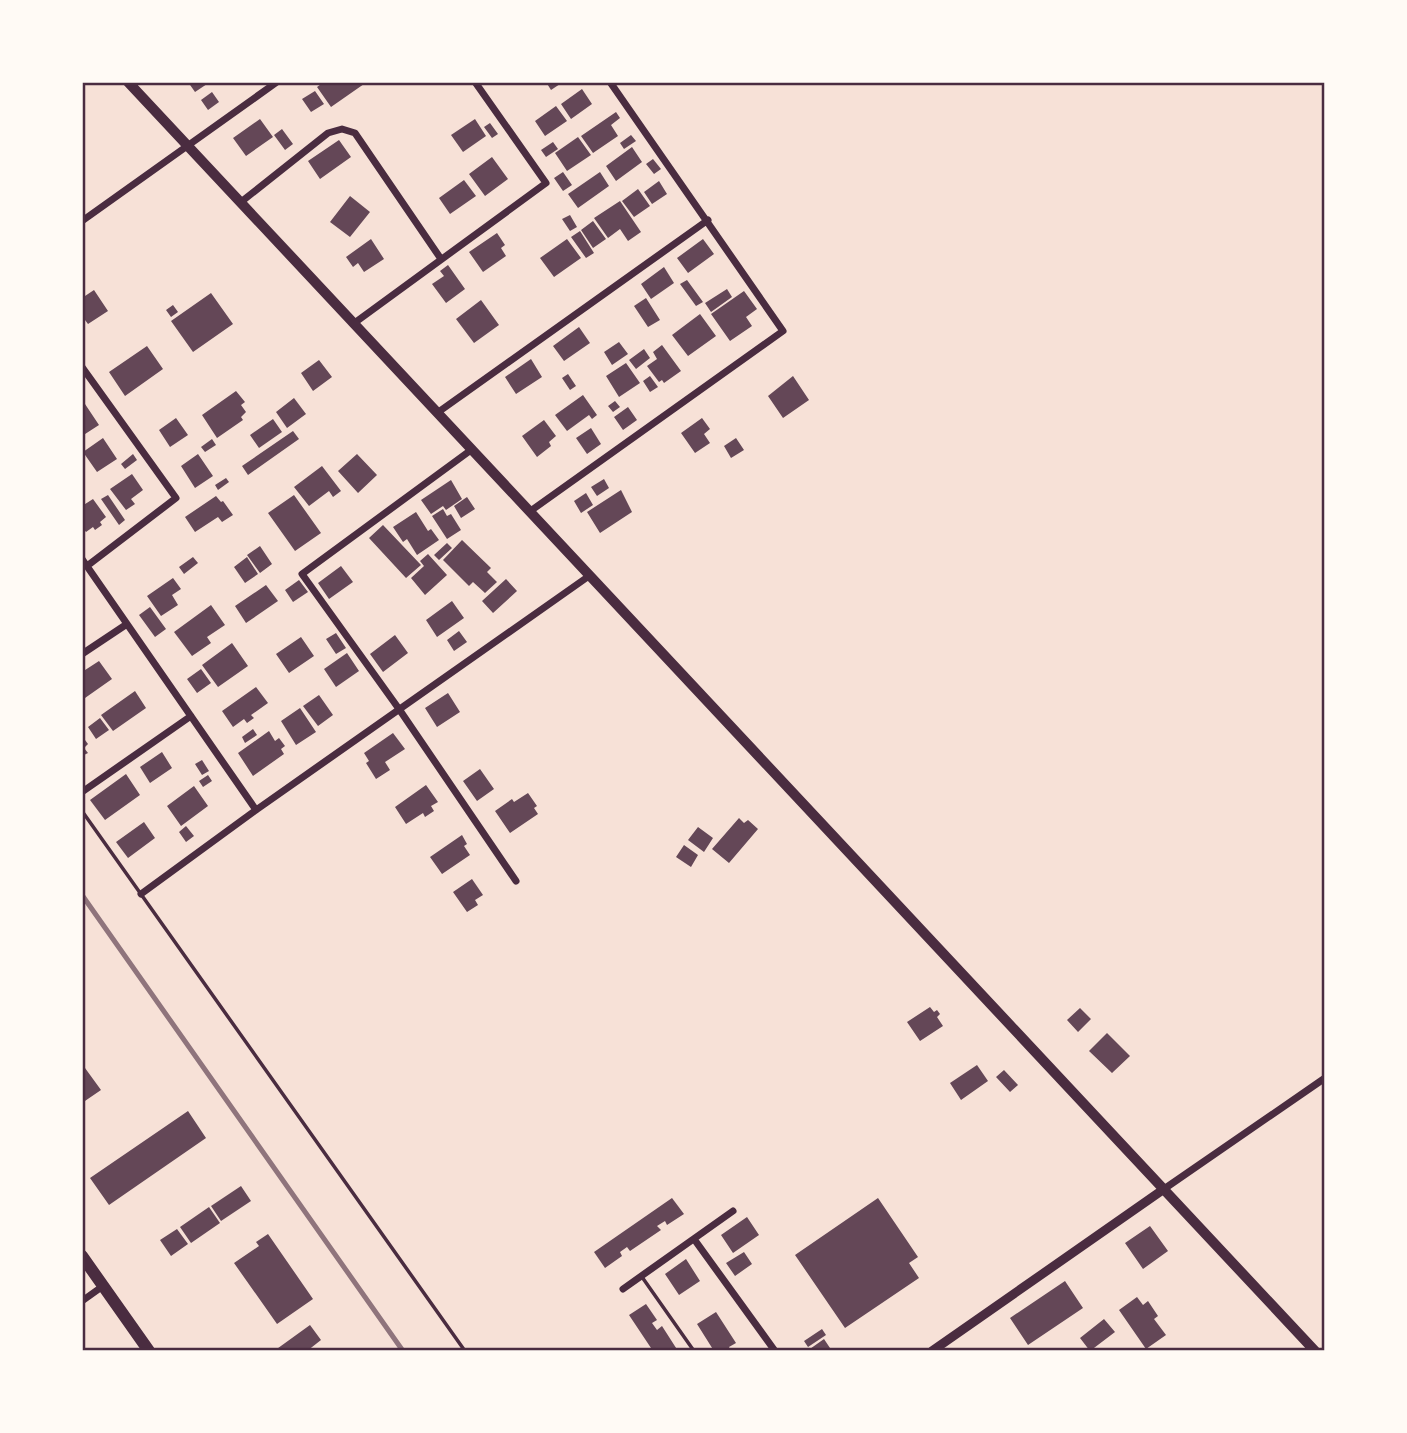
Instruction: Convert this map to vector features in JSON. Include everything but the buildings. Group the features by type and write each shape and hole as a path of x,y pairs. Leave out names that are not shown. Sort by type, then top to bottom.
{"highway":[{"path":"82,1256 149,1351"}],"main road":[{"path":"128,82 1315,1351"}],"street":[{"path":"82,221 278,82"},
{"path":"353,324 546,183 475,82"},
{"path":"529,513 783,331 610,82"},
{"path":"241,202 328,133 342,129 355,133 441,259"},
{"path":"437,413 708,220"},
{"path":"82,367 176,498 85,562 256,810"},
{"path":"471,450 302,574 399,709 516,881"},
{"path":"141,894 589,576"},
{"path":"82,654 128,624"},
{"path":"82,792 191,716"},
{"path":"932,1351 1325,1078"},
{"path":"623,1289 733,1211"},
{"path":"694,1239 775,1351"},
{"path":"82,1301 103,1286"}],"lane":[{"path":"82,811 465,1351"},
{"path":"641,1276 694,1351"}],"railway":[{"path":"82,895 403,1351"}]}
